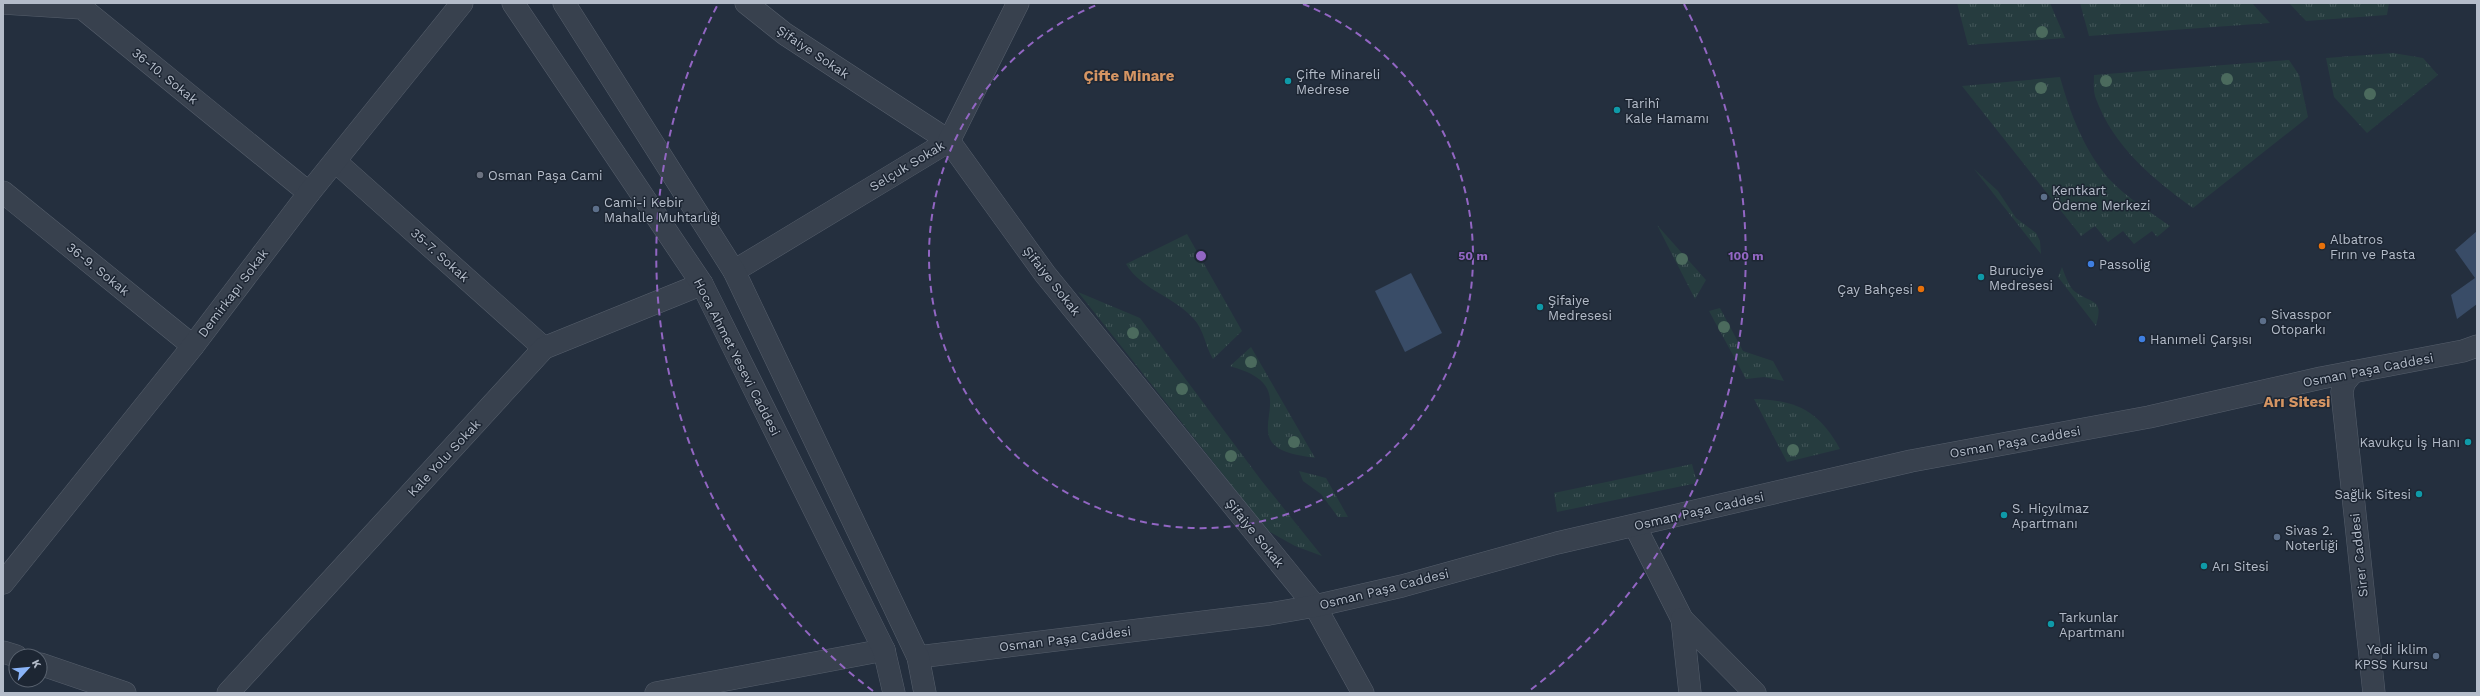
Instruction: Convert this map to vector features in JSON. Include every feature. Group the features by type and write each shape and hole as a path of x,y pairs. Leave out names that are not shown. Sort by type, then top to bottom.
{"street":[{"name":"Demirkapı Sokak","path":"3,583 193,346 309,193 336,162 462,3"},
{"name":"Hoca Ahmet Yesevi Caddesi","path":"513,3 702,284 884,650 894,693"},
{"path":"564,3 734,271 918,657 925,693"},
{"name":"Şifaiye Sokak","path":"746,3 786,34 948,141 1045,274 1315,606 1363,693"},
{"name":"Selçuk Sokak","path":"734,271 948,141 1018,3"},
{"name":"36-10. Sokak","path":"3,4 82,8 309,193"},
{"name":"35-7. Sokak","path":"336,162 544,348"},
{"name":"36-9. Sokak","path":"3,192 193,346"},
{"name":"Kale Yolu Sokak","path":"228,693 544,348 702,284"},
{"name":"Osman Paşa Caddesi","path":"918,657 1269,614 1315,606 1402,586 1557,543 1911,461 2148,417 2353,372 2462,351 2477,346"},
{"name":"Sirer Caddesi","path":"2353,372 2344,383 2342,392 2374,693"},
{"path":"1635,526 1682,619 1755,693"},
{"path":"1682,619 1690,693"},
{"path":"656,693 884,650"},
{"path":"48,667 125,693"}],"green space":[{"path":"1957,3 2050,3 2065,38 1968,45"},
{"path":"2080,3 2252,3 2270,23 2089,36"},
{"path":"2289,3 2389,3 2387,15 2306,21"},
{"path":"2393,53 2423,58 2438,75 2367,133 2334,97 2326,58"},
{"path":"2289,60 2299,75 2308,117 2193,208 2136,161 2113,132 2094,93 2094,75"},
{"path":"2060,77 2068,104 2079,131 2100,168 2123,192 2170,226 2157,237 2152,231 2134,244 2123,231 2108,242 2095,226 2081,236 1962,86"},
{"path":"1974,169 1998,191 2016,218 2036,233 2040,241 2041,254"},
{"path":"1657,225 1706,280 1695,299"},
{"path":"1187,234 1242,331 1213,359 1197,322 1185,310 1140,280 1126,264"},
{"path":"2062,267 2073,290 2097,305 2099,310 2096,326 2058,277"},
{"path":"1078,292 1140,318 1261,480 1322,556 1295,546 1268,531"},
{"path":"1720,308 1743,351 1773,361 1784,381 1764,377 1746,379 1709,311"},
{"path":"1251,347 1315,458 1284,451 1274,444 1269,436 1268,426 1270,396 1265,386 1253,375 1230,366"},
{"path":"1754,399 1783,402 1795,405 1805,410 1824,425 1840,449 1787,462"},
{"path":"1692,464 1697,483 1557,512 1554,493"},
{"path":"1299,471 1326,478 1348,517 1338,517 1321,494 1303,481"}],"water":[{"path":"2477,231 2477,304 2457,319 2451,295 2475,278 2455,250"},
{"path":"1411,273 1442,333 1405,352 1375,291"}],"place":[{"name":"Çifte Minareli Medrese","path":"1288,81"},
{"name":"Tarihî Kale Hamamı","path":"1617,110"},
{"name":"Osman Paşa Cami","path":"480,175"},
{"name":"Kentkart Ödeme Merkezi","path":"2044,197"},
{"name":"Cami-i Kebir Mahalle Muhtarlığı","path":"596,209"},
{"name":"Albatros Fırın ve Pasta","path":"2322,246"},
{"name":"Passolig","path":"2091,264"},
{"name":"Buruciye Medresesi","path":"1981,277"},
{"name":"Çay Bahçesi","path":"1921,289"},
{"name":"Şifaiye Medresesi","path":"1540,307"},
{"name":"Sivasspor Otoparkı","path":"2263,321"},
{"name":"Hanımeli Çarşısı","path":"2142,339"},
{"name":"Kavukçu İş Hanı","path":"2468,442"},
{"name":"Sağlık Sitesi","path":"2419,494"},
{"name":"S. Hiçyılmaz Apartmanı","path":"2004,515"},
{"name":"Sivas 2. Noterliği","path":"2277,537"},
{"name":"Arı Sitesi","path":"2204,566"},
{"name":"Tarkunlar Apartmanı","path":"2051,624"},
{"name":"Yedi İklim KPSS Kursu","path":"2436,656"}],"district":[{"name":"Çifte Minare","path":"1129,76"},
{"name":"Arı Sitesi","path":"2297,402"}]}
